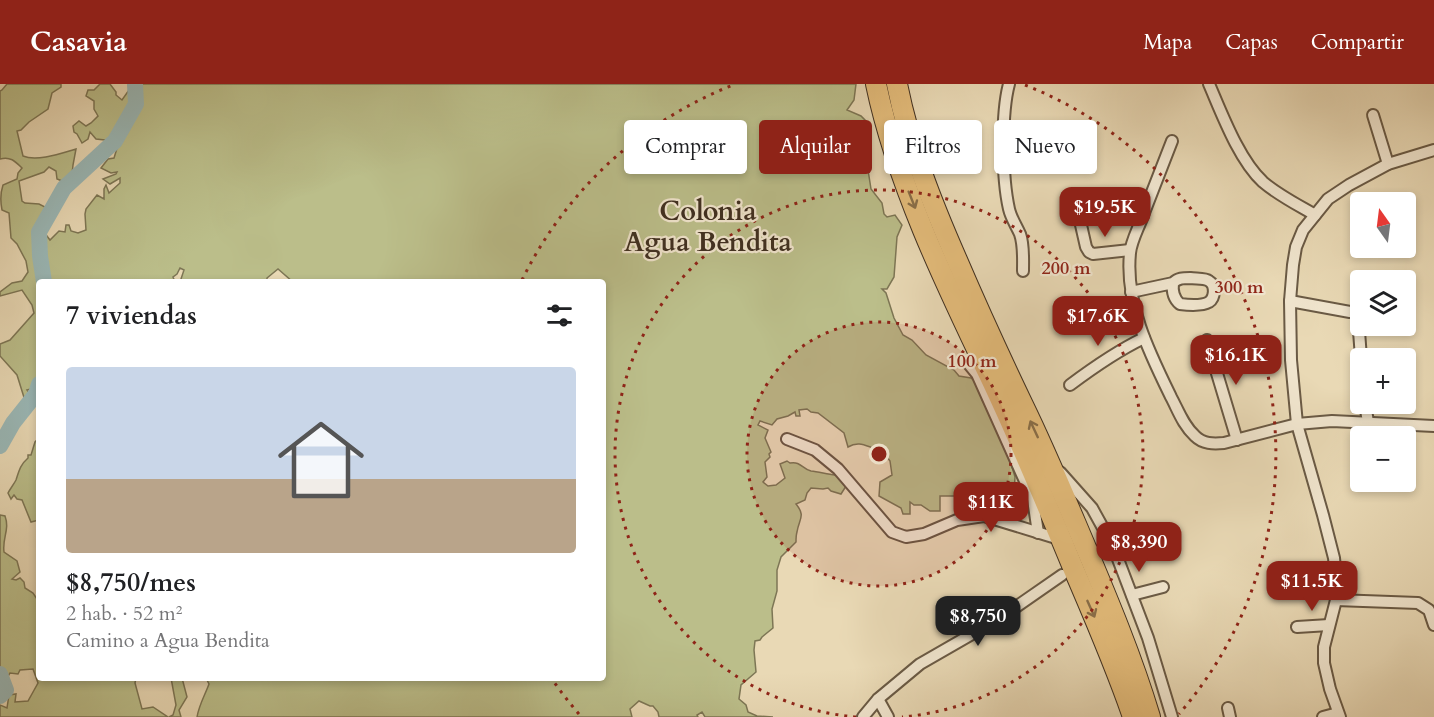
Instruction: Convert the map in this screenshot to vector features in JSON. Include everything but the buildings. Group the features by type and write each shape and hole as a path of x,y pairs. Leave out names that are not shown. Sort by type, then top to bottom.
{"highway":[{"path":"876,84 882,113 905,184 971,337 1020,440 1103,636 1133,717"},
{"path":"897,84 916,155 943,227 985,326 1049,460 1136,672 1150,717"}],"street":[{"path":"1009,84 1004,117 1006,195 1009,211 1021,236 1023,271"},
{"path":"1209,84 1248,165 1263,182 1315,215"},
{"path":"1372,115 1388,164"},
{"path":"1172,141 1130,250 1129,275 1131,292 1144,338 1186,426 1195,437 1204,443 1214,444 1296,424 1332,421 1434,426"},
{"path":"1323,717 1339,715 1324,663 1324,647 1336,600 1336,578 1334,558 1323,515 1296,424 1291,360 1290,301 1296,247 1303,230 1328,199 1388,164 1434,150"},
{"path":"1081,225 1089,252 1094,254 1130,250"},
{"path":"1131,292 1173,283"},
{"path":"1290,301 1350,312"},
{"path":"1070,385 1103,360 1144,338"},
{"path":"1207,340 1236,440"},
{"path":"968,363 977,374 1033,499 1038,533"},
{"path":"1367,414 1368,422"},
{"path":"788,440 814,450 838,469 892,532 906,537 924,534 957,520 984,516 1056,538"},
{"path":"1049,460 1092,508 1113,546 1155,660 1172,717"},
{"path":"1094,551 1113,546"},
{"path":"863,717 878,699 920,664 1000,618 1062,576"},
{"path":"1132,595 1162,587"},
{"path":"1336,600 1419,603 1429,610 1434,623"},
{"path":"1298,627 1329,625"},
{"path":"878,699 888,717"}],"green space":[{"path":"7,84 61,84 61,87 52,93 48,109 17,131 23,156 29,158 57,155 76,149 72,174 65,182 57,179 56,171 49,167 44,172 19,181 22,201 39,204 51,210 40,227 50,240 59,231 65,232 66,225 69,225 71,231 78,233 86,230 86,209 97,195 104,199 106,185 109,193 120,183 120,178 110,184 103,179 117,172 111,173 101,168 108,159 114,158 118,145 109,145 105,140 96,139 90,132 88,139 82,143 74,132 73,126 79,121 86,126 98,116 94,109 94,101 86,96 88,90 94,90 100,84 110,84 122,100 135,84 856,84 854,100 847,110 865,120 759,120 759,174 869,174 871,189 882,203 884,214 887,217 895,215 902,225 897,237 894,277 887,289 882,289 886,293 894,318 903,335 912,340 926,355 954,370 959,376 971,378 978,384 982,400 1005,443 1015,477 1014,494 1001,498 985,490 975,496 940,496 940,511 930,511 910,502 910,514 903,514 901,508 879,496 880,482 892,475 890,461 882,450 861,444 848,447 844,433 818,413 807,409 799,410 800,416 796,416 795,412 777,419 772,425 760,421 758,425 768,430 765,438 771,452 765,462 767,477 763,482 768,486 776,485 785,478 780,464 787,461 799,464 811,471 835,475 840,472 848,483 841,494 828,488 811,488 805,500 796,504 801,512 801,518 796,542 781,557 777,570 777,591 772,609 773,628 760,640 755,641 756,672 741,685 739,699 746,705 748,712 757,716 773,717 705,717 702,712 697,715 698,717 659,717 653,706 639,701 630,709 632,717 197,717 209,684 208,681 606,681 606,279 290,279 278,269 267,279 181,279 184,270 180,268 174,279 36,279 36,388 27,390 31,395 27,407 17,375 0,356 0,344 10,340 34,313 32,305 22,290 0,296 0,292 12,283 22,281 28,272 26,261 11,238 9,213 2,210 3,185 17,179 22,168 12,160 0,159 0,91"},
{"path":"35,442 36,521 31,522 22,500 17,499 14,495 11,499 8,493 21,466 28,455 31,455"},
{"path":"0,515 5,516 6,521 4,552 17,561 20,572 12,579 20,578 25,588 36,598 36,677 33,669 20,670 18,674 10,673 6,680 0,681"},
{"path":"37,681 135,681 142,709 153,707 168,717 0,717 0,705 7,708 9,695 16,694 15,702 28,701"},
{"path":"172,681 183,681 187,697 179,710 181,717 169,717 173,715 176,705"}],"waterway":[{"path":"44,279 39,232 64,188 115,141 136,104 135,84"},
{"path":"0,446 13,423 36,394"},
{"path":"0,674 6,690 0,696"}],"district":[{"name":"Colonia Agua Bendita","path":"708,226"}]}
